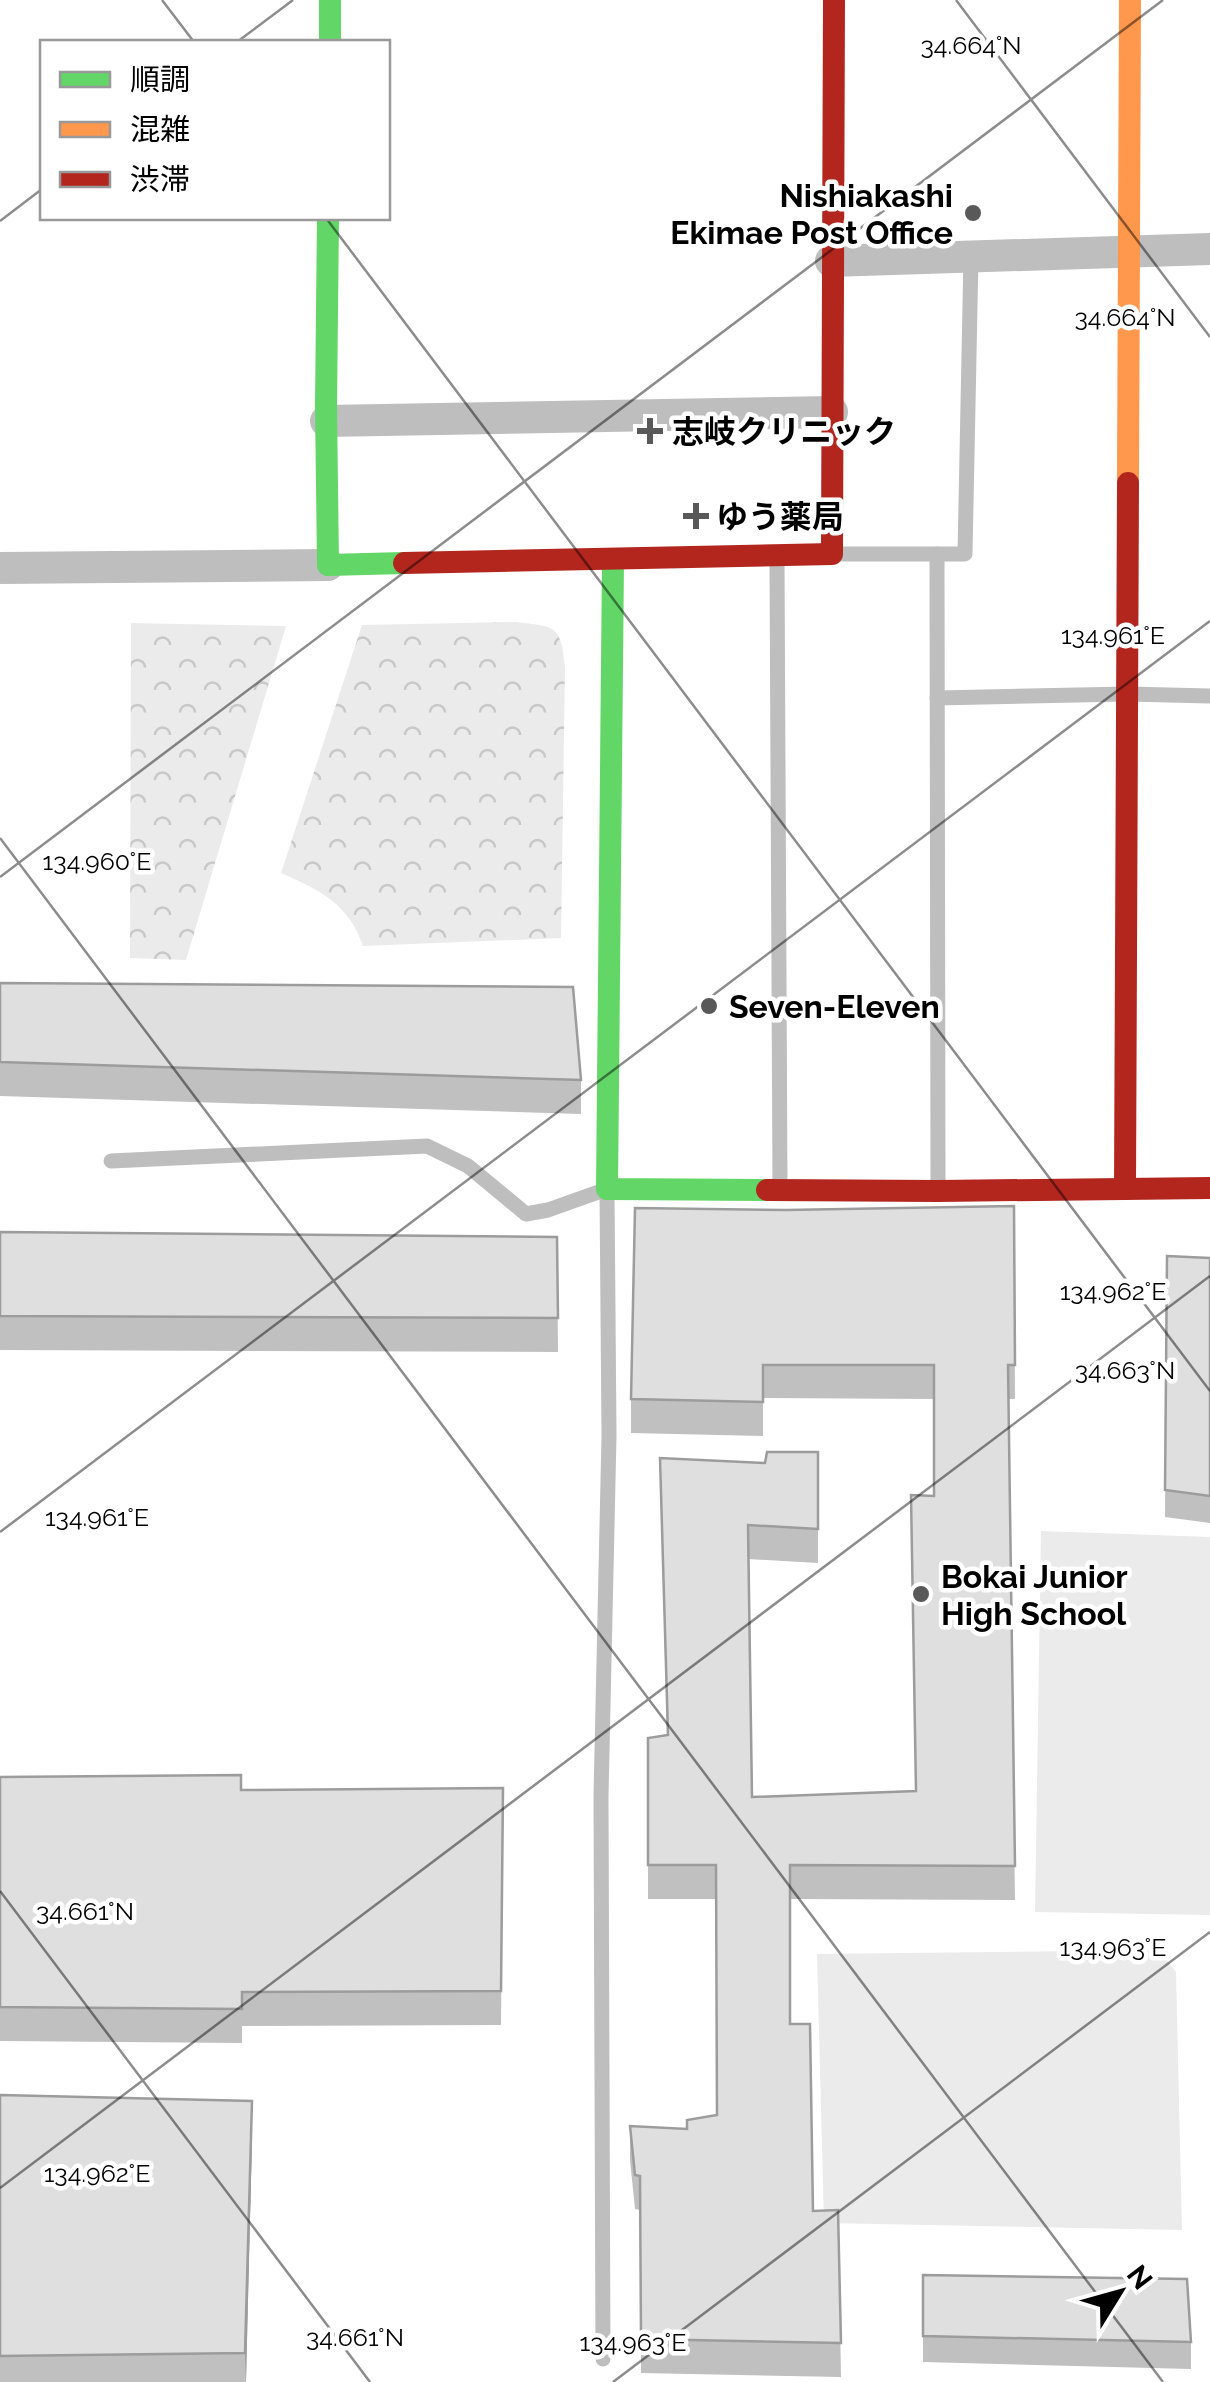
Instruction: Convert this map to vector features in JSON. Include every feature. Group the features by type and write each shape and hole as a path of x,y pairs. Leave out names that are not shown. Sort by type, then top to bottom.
{"street":[{"path":"330,0 330,40"},
{"path":"0,568 832,554 834,0"},
{"path":"1125,1189 1130,0"},
{"path":"328,220 328,564"},
{"path":"832,260 1210,249"},
{"path":"326,422 832,412"},
{"path":"612,560 607,1189 1210,1188"}],"lane":[{"path":"832,554 965,554 971,256"},
{"path":"936,554 938,1191"},
{"path":"777,556 780,1190"},
{"path":"937,698 1210,696"},
{"path":"111,1160 427,1146 468,1166 526,1214 607,1189 609,1436 601,1796 603,2359"}],"green space":[{"path":"516,622 554,630 561,643 565,667 561,938 363,946 350,919 331,900 281,873 362,625"},
{"path":"131,623 286,626 186,960 130,958"},
{"path":"1041,1531 1210,1537 1210,1915 1035,1912"},
{"path":"1159,1950 1176,1972 1182,2230 824,2223 817,1954"}],"building":[{"path":"0,983 573,987 581,1080 0,1062"},
{"path":"1014,1206 1015,1365 1008,1365 1015,1866 790,1865 790,2024 810,2024 813,2211 838,2210 841,2343 641,2339 640,2176 635,2175 630,2126 687,2129 687,2120 717,2115 716,1865 648,1865 648,1738 668,1735 660,1458 765,1463 767,1452 818,1452 818,1529 748,1525 752,1797 916,1791 911,1495 934,1496 934,1365 763,1365 763,1402 631,1399 635,1208"},
{"path":"0,1232 557,1237 558,1318 0,1316"},
{"path":"1167,1256 1210,1258 1210,1496 1165,1490"},
{"path":"241,1775 241,1790 503,1788 501,1991 242,1992 242,2009 0,2007 0,1777"},
{"path":"0,2095 252,2101 245,2353 0,2356"},
{"path":"923,2275 1187,2279 1191,2342 923,2336"}],"traffic: fast":[{"path":"330,0 330,40"},
{"path":"328,220 328,565 404,563"},
{"path":"613,560 607,1189 767,1190"}],"traffic: slow":[{"path":"1128,483 1130,0"}],"traffic: jam":[{"path":"404,563 832,554 834,0"},
{"path":"1125,1189 1128,483"},
{"path":"767,1190 1210,1188"}],"place":[{"name":"Nishiakashi Ekimae Post Office","path":"973,213"},
{"name":"志岐クリニック","path":"650,431"},
{"name":"ゆう薬局","path":"696,516"},
{"name":"Seven-Eleven","path":"709,1006"},
{"name":"Bokai Junior High School","path":"921,1594"}]}
